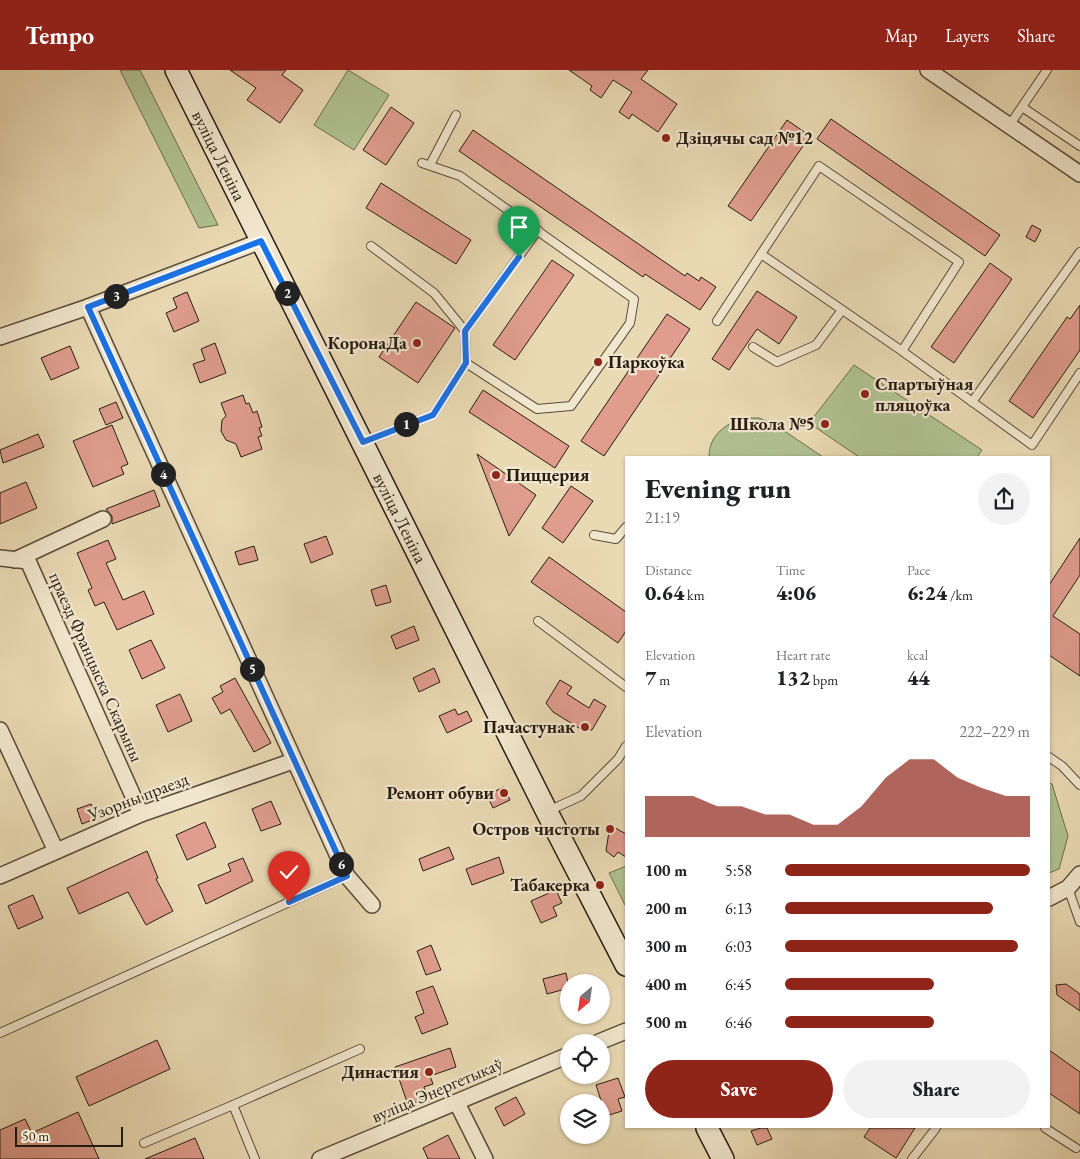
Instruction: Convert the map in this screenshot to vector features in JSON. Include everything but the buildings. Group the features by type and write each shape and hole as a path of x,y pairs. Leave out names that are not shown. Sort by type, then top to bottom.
{"main road":[{"name":"вуліца Леніна","path":"176,70 547,812 625,963"},
{"path":"707,1128 723,1159"}],"street":[{"path":"928,70 1080,174"},
{"path":"0,337 88,307 261,241"},
{"path":"88,307 293,761 347,876 372,904"},
{"path":"8,559 103,519"},
{"name":"праезд Францыска Скарыны","path":"8,559 28,561 141,814"},
{"path":"0,730 56,851"},
{"name":"Узорны праезд","path":"0,876 141,814 293,761"},
{"path":"1050,897 1068,888 1080,874"},
{"path":"610,1038 625,1031"},
{"name":"вуліца Энергетыкаў","path":"320,1159 560,1060"},
{"path":"457,1104 485,1159"}],"lane":[{"path":"1009,126 1046,70"},
{"path":"1022,107 1080,146"},
{"path":"430,165 456,115"},
{"path":"422,163 460,176 634,299 630,323 571,406 538,409 466,363"},
{"path":"717,321 819,166 959,262 902,351"},
{"path":"465,331 538,230"},
{"path":"363,442 433,415 466,363 465,331 434,293 371,246"},
{"path":"972,402 1080,252"},
{"path":"761,254 902,351 1032,445 1080,373"},
{"path":"753,347 777,362 816,345 842,310"},
{"path":"594,535 616,539 625,528"},
{"path":"538,621 625,686"},
{"path":"547,812 581,796 618,759 625,748"},
{"path":"1050,758 1062,766 1080,785"},
{"path":"0,1033 347,876"},
{"path":"1068,888 1080,922"},
{"path":"144,1143 360,1049"},
{"path":"233,1105 256,1159"},
{"path":"912,1159 936,1128"},
{"path":"1045,1128 1076,1148"}],"green space":[{"path":"120,70 140,70 218,225 199,228"},
{"path":"348,70 389,95 354,150 314,125"},
{"name":"Спартыўная пляцоўка","path":"854,365 982,450 978,456 858,456 809,423"},
{"path":"742,418 759,418 774,424 822,456 709,456 715,437 729,424"},
{"path":"1050,783 1052,784 1068,836 1059,869 1050,873"},
{"path":"625,866 625,905 609,873"}],"place":[{"name":"Дзіцячы сад №12","path":"666,138"},
{"name":"КоронаДа","path":"417,343"},
{"name":"Паркоўка","path":"598,362"},
{"name":"Спартыўная пляцоўка","path":"865,394"},
{"name":"Школа №5","path":"825,424"},
{"name":"Пиццерия","path":"496,475"},
{"name":"Пачастунак","path":"585,727"},
{"name":"Ремонт обуви","path":"504,793"},
{"name":"Остров чистоты","path":"610,829"},
{"name":"Табакерка","path":"600,885"},
{"name":"Династия","path":"429,1072"}],"route":[{"path":"289,902 347,876 293,761 88,307 261,241 363,442 433,415 466,363 465,331 519,257"}]}
